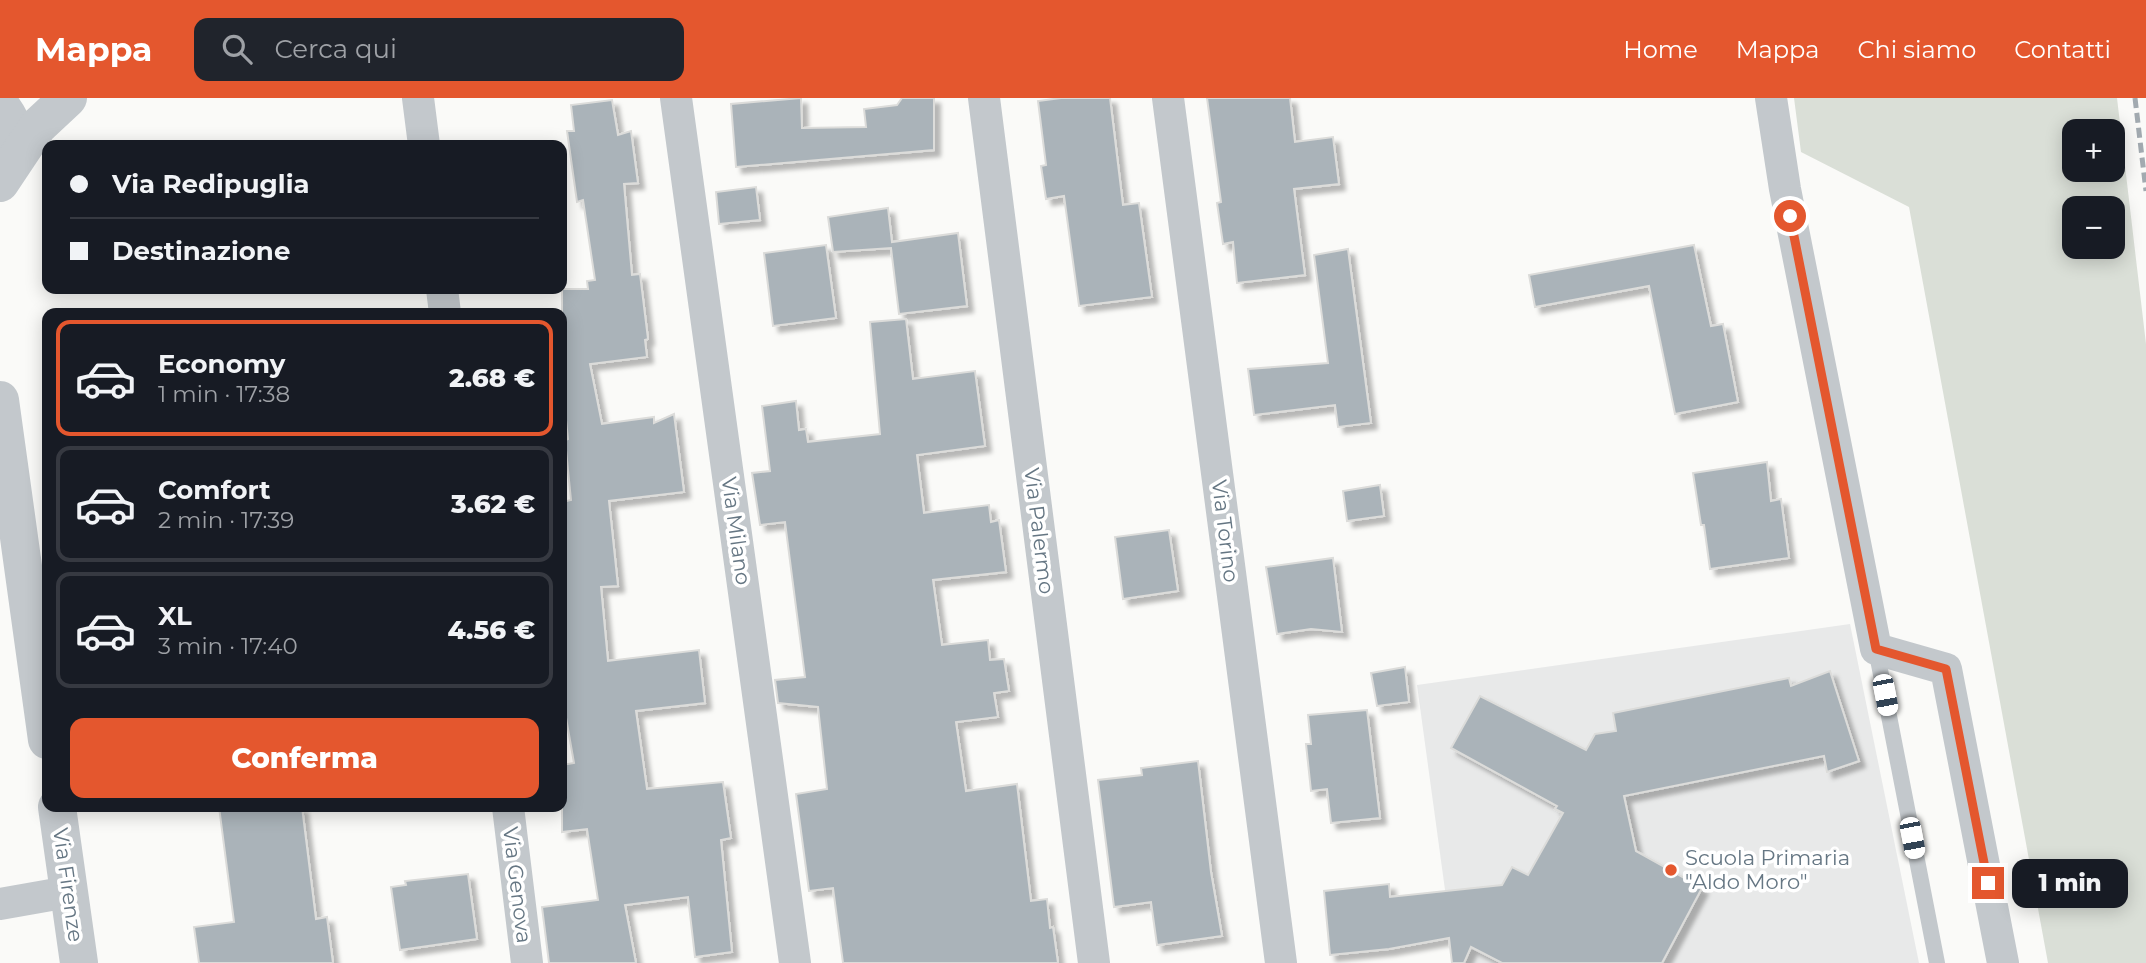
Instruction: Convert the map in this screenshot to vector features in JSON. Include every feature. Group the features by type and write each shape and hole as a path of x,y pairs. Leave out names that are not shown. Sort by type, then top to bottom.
{"street":[{"path":"7,170 38,126 68,98"},
{"path":"418,98 423,140"},
{"name":"Via Milano","path":"676,98 795,963"},
{"name":"Via Palermo","path":"984,98 1094,963"},
{"name":"Via Torino","path":"1168,98 1281,963"},
{"path":"1771,98 1785,189 1876,649 1946,669 2003,963"},
{"path":"0,105 14,127 17,142 7,170"},
{"path":"0,400 42,704"},
{"name":"Via Firenze","path":"58,812 79,963"},
{"name":"Via Genova","path":"509,812 527,963"},
{"path":"0,904 68,892"}],"lane":[{"path":"1876,649 1937,963"}],"shaded area":[{"path":"1794,98 2117,98 2119,119 2062,119 2062,182 2125,182 2125,166 2146,344 2146,963 2048,963 1909,207 1801,152"},
{"name":"Scuola Primaria \"Aldo Moro\"","path":"1850,624 1919,963 1455,963 1417,685"}],"building":[{"path":"801,98 802,128 866,127 864,109 897,105 902,98 934,98 934,150 736,167 731,104"},
{"path":"1110,98 1123,205 1139,203 1152,297 1079,306 1064,196 1046,199 1041,166 1046,165 1038,101"},
{"path":"1207,98 1290,98 1295,142 1333,137 1339,184 1294,189 1305,275 1237,283 1233,242 1223,244 1217,203 1221,202"},
{"path":"612,100 618,135 631,131 638,183 624,184 632,275 640,274 648,339 645,340 647,357 590,364 602,424 654,417 654,423 674,414 684,492 609,501 618,586 601,587 608,661 699,650 705,703 636,711 647,789 723,782 731,838 721,840 732,952 695,957 688,897 625,905 636,963 549,963 542,907 598,900 587,829 562,832 562,812 567,812 567,764 574,763 567,723 567,501 571,500 567,460 567,308 562,308 562,294 567,294 567,289 588,289 587,281 595,280 583,200 577,202 567,131 574,131 571,105"},
{"path":"756,187 760,220 719,224 716,192"},
{"path":"888,208 892,242 958,233 967,306 899,314 891,248 833,252 828,217"},
{"path":"826,245 836,318 773,326 764,253"},
{"path":"1694,245 1711,326 1723,324 1738,402 1675,414 1649,286 1535,307 1529,275"},
{"path":"1348,249 1371,423 1338,427 1335,405 1254,415 1248,369 1328,363 1314,255"},
{"path":"906,319 913,379 975,371 985,446 917,455 924,513 989,505 991,522 999,520 1006,572 933,580 942,645 988,640 990,660 1004,659 1009,691 994,693 998,717 956,722 966,791 1017,784 1031,901 1047,899 1058,963 843,963 833,888 809,891 796,794 827,789 818,707 778,703 775,680 805,677 785,522 760,525 752,473 770,471 762,406 796,401 799,430 806,429 808,442 880,434 870,322"},
{"path":"1767,462 1771,501 1781,499 1789,558 1710,569 1693,473"},
{"path":"1380,485 1384,516 1347,521 1343,491"},
{"path":"1169,530 1178,591 1123,599 1115,537"},
{"path":"1333,558 1342,632 1311,629 1277,634 1266,567"},
{"path":"1405,667 1409,702 1377,706 1371,673"},
{"path":"1830,671 1859,761 1827,772 1824,756 1624,796 1636,851 1702,888 1662,963 1502,963 1471,947 1464,963 1452,963 1449,938 1389,949 1330,955 1324,891 1389,884 1390,897 1502,885 1512,867 1528,875 1563,813 1555,809 1557,806 1451,748 1480,696 1586,750 1595,734 1616,731 1613,713 1789,678 1791,686"},
{"path":"1367,710 1380,818 1331,823 1327,789 1311,791 1306,744 1311,744 1308,715"},
{"path":"1198,761 1211,872 1222,936 1157,945 1151,902 1114,907 1098,780 1142,775 1141,768"},
{"path":"220,812 303,812 316,919 327,917 333,963 199,963 194,927 234,922"},
{"path":"468,874 477,939 400,950 391,887 406,885 405,881"}],"railway":[{"path":"2135,98 2146,191"}],"place":[{"name":"Scuola Primaria \"Aldo Moro\"","path":"1671,870"}],"route":[{"path":"1790,216 1876,649 1946,669 1988,883"}]}
